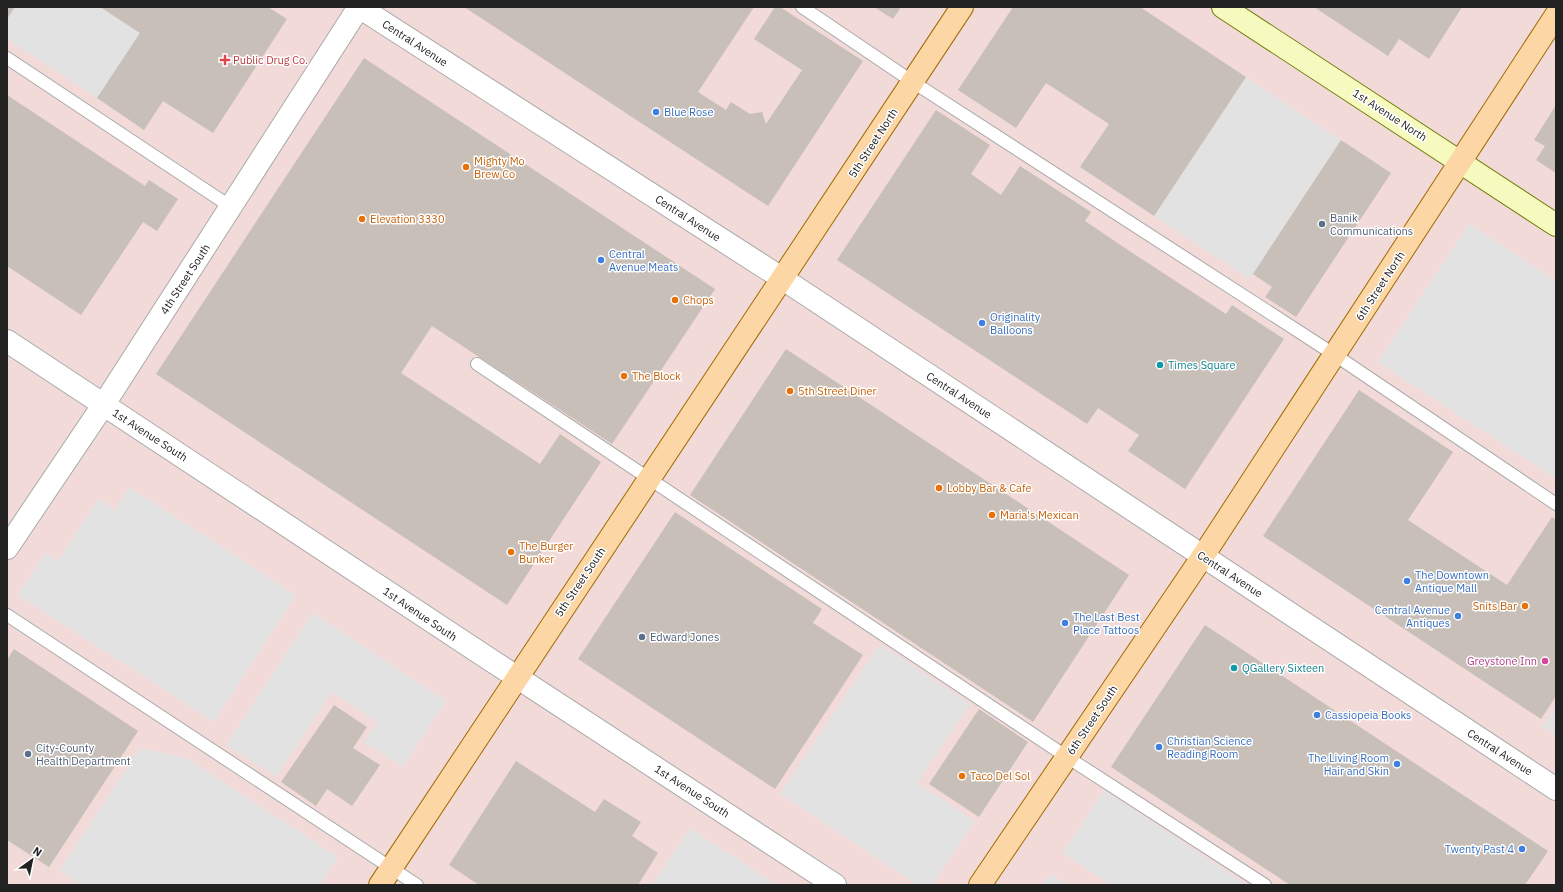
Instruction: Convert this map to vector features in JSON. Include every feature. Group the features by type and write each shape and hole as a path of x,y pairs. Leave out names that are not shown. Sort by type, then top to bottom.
{"main road":[{"name":"5th Street North","path":"783,279 962,7"},
{"name":"1st Avenue North","path":"1223,7 1461,161 1556,225"},
{"name":"6th Street North","path":"1203,556 1556,15"},
{"name":"5th Street South","path":"385,876 783,279"},
{"name":"6th Street South","path":"980,885 1203,556"}],"street":[{"name":"4th Street South","path":"7,548 104,404 359,7"},
{"name":"Central Avenue","path":"359,7 783,279 1556,789"},
{"name":"1st Avenue South","path":"7,341 835,885"}],"lane":[{"path":"802,7 913,82 1335,354 1556,504"},
{"path":"7,58 231,207"},
{"path":"477,364 1067,757 1265,885"},
{"path":"7,615 385,876 417,885"}],"shaded area":[{"path":"7,7 1556,7 1556,885 7,885"},
{"path":"15,7 100,7 140,33 97,98 7,39 7,19"},
{"path":"1246,77 1341,140 1250,279 1154,216"},
{"path":"1469,224 1556,281 1556,479 1378,362"},
{"path":"129,487 296,595 214,722 18,595 45,553 58,561 98,499 115,510"},
{"path":"313,613 446,701 403,767 364,742 377,722 332,692 276,777 226,745"},
{"path":"880,644 970,704 917,783 975,821 932,885 917,885 780,794"},
{"path":"1556,706 1556,736 1542,727"},
{"path":"140,748 186,758 338,857 320,885 81,885 59,871"},
{"path":"1104,790 1247,885 1111,885 1063,853"},
{"path":"690,828 775,884 652,885"},
{"path":"1050,874 1067,885 1042,885"}],"building":[{"path":"7,7 15,7 7,19"},
{"path":"100,7 268,7 287,19 213,133 163,101 144,130 97,98 140,33"},
{"path":"464,7 754,7 698,92 726,110 731,102 750,114 762,112 766,124 802,70 754,39 775,7 780,7 863,61 768,206"},
{"path":"874,7 901,7 893,19"},
{"path":"1013,7 1140,7 1246,77 1154,216 1080,167 1109,124 1046,83 1016,128 958,90"},
{"path":"1314,7 1462,7 1429,59 1399,39 1388,56"},
{"path":"364,58 715,289 612,444 432,326 401,373 540,464 560,434 601,462 507,605 156,374"},
{"path":"7,95 145,186 149,180 178,199 157,231 143,222 81,315 7,266"},
{"path":"1556,105 1556,173 1536,160 1545,146 1534,140"},
{"path":"936,110 990,145 971,174 1001,195 1020,166 1091,212 1085,221 1128,250 1226,314 1232,305 1284,339 1185,489 1128,451 1139,435 1098,408 1087,424 837,260"},
{"name":"Banik Communications","path":"1341,140 1391,173 1296,317 1265,297 1272,287 1253,274"},
{"path":"786,349 1129,575 1033,722 690,495"},
{"path":"1359,390 1453,452 1408,520 1507,585 1552,517 1556,520 1556,696 1541,719 1263,536"},
{"path":"675,512 822,609 813,623 863,655 775,789 578,659"},
{"path":"1205,625 1548,851 1525,885 1290,885 1111,767"},
{"path":"14,649 138,731 49,867 7,840 7,660"},
{"path":"334,705 367,727 353,748 380,765 352,806 327,789 316,806 281,782"},
{"path":"979,709 1028,742 979,817 929,784"},
{"path":"516,761 595,812 604,799 641,822 632,836 658,853 638,885 479,885 449,865"}],"place":[{"name":"Public Drug Co.","path":"225,60"},
{"name":"Blue Rose","path":"656,112"},
{"name":"Mighty Mo Brew Co","path":"466,167"},
{"name":"Elevation 3330","path":"362,219"},
{"name":"Banik Communications","path":"1322,224"},
{"name":"Central Avenue Meats","path":"601,260"},
{"name":"Chops","path":"675,300"},
{"name":"Originality Balloons","path":"982,323"},
{"name":"Times Square","path":"1160,365"},
{"name":"The Block","path":"624,376"},
{"name":"5th Street Diner","path":"790,391"},
{"name":"Lobby Bar & Cafe","path":"939,488"},
{"name":"Maria's Mexican","path":"992,515"},
{"name":"The Burger Bunker","path":"511,552"},
{"name":"The Downtown Antique Mall","path":"1407,581"},
{"name":"Snits Bar","path":"1525,606"},
{"name":"Central Avenue Antiques","path":"1458,616"},
{"name":"The Last Best Place Tattoos","path":"1065,623"},
{"name":"Edward Jones","path":"642,637"},
{"name":"Greystone Inn","path":"1545,661"},
{"name":"QGallery Sixteen","path":"1234,668"},
{"name":"Cassiopeia Books","path":"1317,715"},
{"name":"Christian Science Reading Room","path":"1159,747"},
{"name":"City-County Health Department","path":"28,754"},
{"name":"The Living Room Hair and Skin","path":"1397,764"},
{"name":"Taco Del Sol","path":"962,776"},
{"name":"Twenty Past 4","path":"1522,849"}]}
